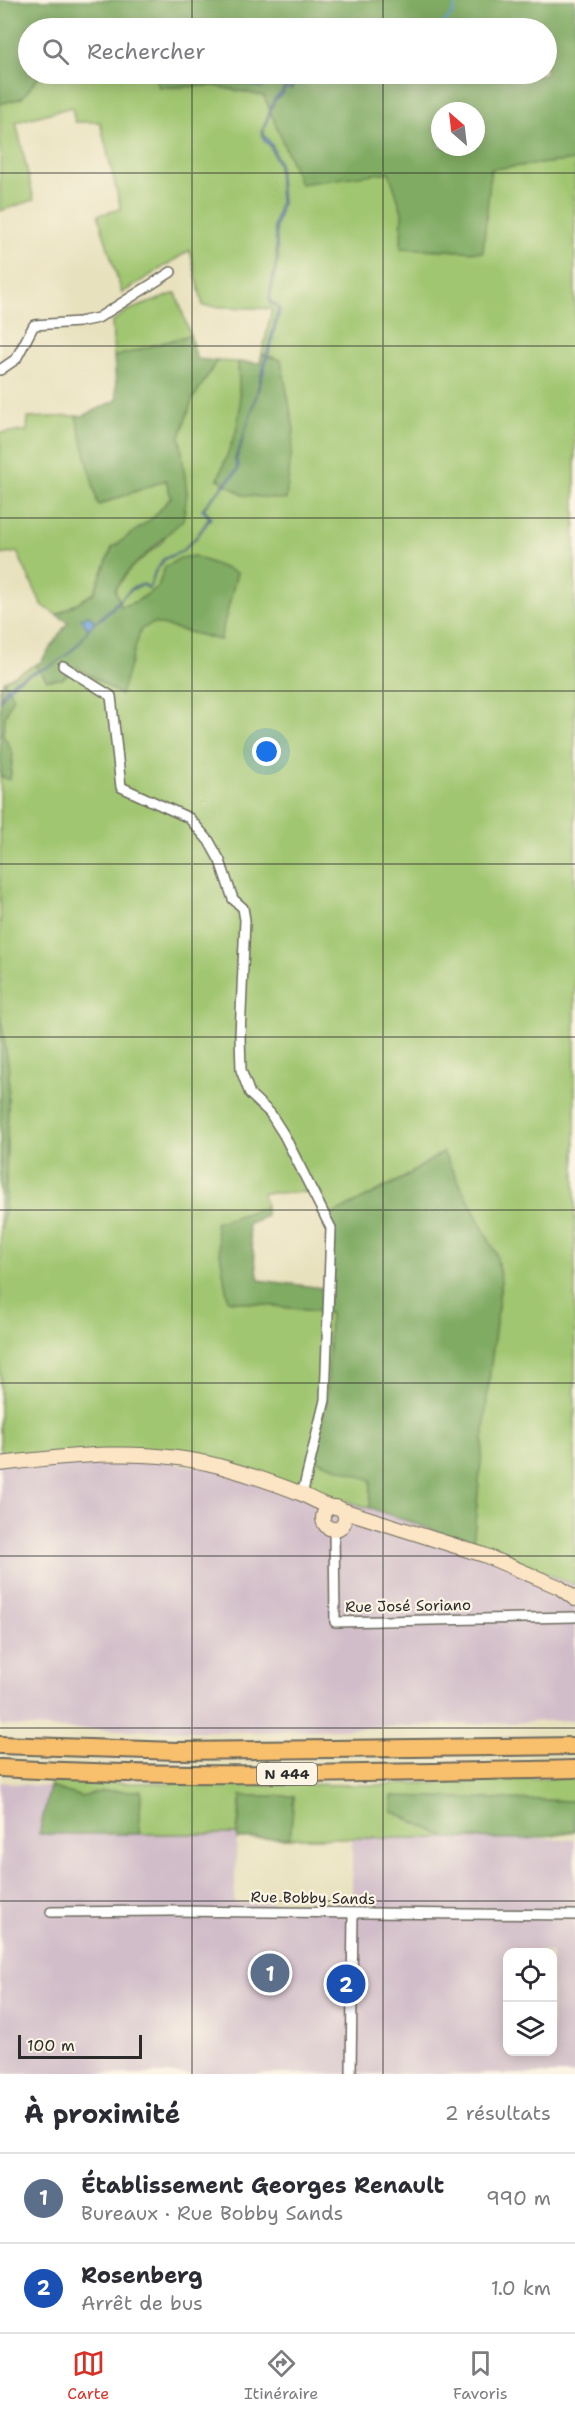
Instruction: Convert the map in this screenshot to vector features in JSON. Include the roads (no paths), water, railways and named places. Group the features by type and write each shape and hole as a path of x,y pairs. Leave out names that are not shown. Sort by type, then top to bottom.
{"highway":[{"name":"N 444","path":"0,1745 177,1751 575,1746"},
{"name":"N 444","path":"0,1768 121,1773 235,1774 575,1769"}],"street":[{"path":"0,370 16,359 34,325 79,322 98,318 171,272"},
{"path":"63,666 111,696 121,787 189,818 208,841 220,861 233,899 243,908 246,920 240,1036 241,1070 250,1094 270,1113 284,1135 331,1228 326,1400 302,1494"},
{"path":"0,1464 48,1458 100,1456 178,1459 217,1466 302,1494 335,1517 381,1521 484,1555 559,1587 575,1599"},
{"name":"Rue José Soriano","path":"335,1517 334,1622 575,1617"},
{"name":"Rue Bobby Sands","path":"51,1912 575,1915"},
{"path":"351,2074 353,1914"}],"water":[{"path":"248,84 262,86 266,84 262,88"},
{"path":"284,86 289,89 285,88 283,94 275,100 264,129 264,135 272,145 279,163 282,203 276,227 278,258 270,297 271,303 276,304 280,310 251,414 278,310 276,305 270,304 269,297 277,259 274,225 280,203 278,165 270,146 264,140 262,131 274,99 282,92"},
{"path":"245,432 236,459 239,466 237,472 204,508 211,518 197,537 181,552 165,559 156,571 149,589 143,585 125,595 106,615 91,625 81,641 66,656 88,629 81,618 89,615 94,621 98,620 133,587 144,584 149,588 155,571 163,559 181,551 197,536 209,518 202,509 237,469 235,459"},
{"path":"64,657 57,662 50,666 15,683 0,701 3,693 19,678 53,664"}],"waterway":[{"path":"449,18 454,10 456,0"}],"place":[{"name":"Établissement Georges Renault","path":"270,1973"},
{"name":"Rosenberg","path":"346,1984"}]}
